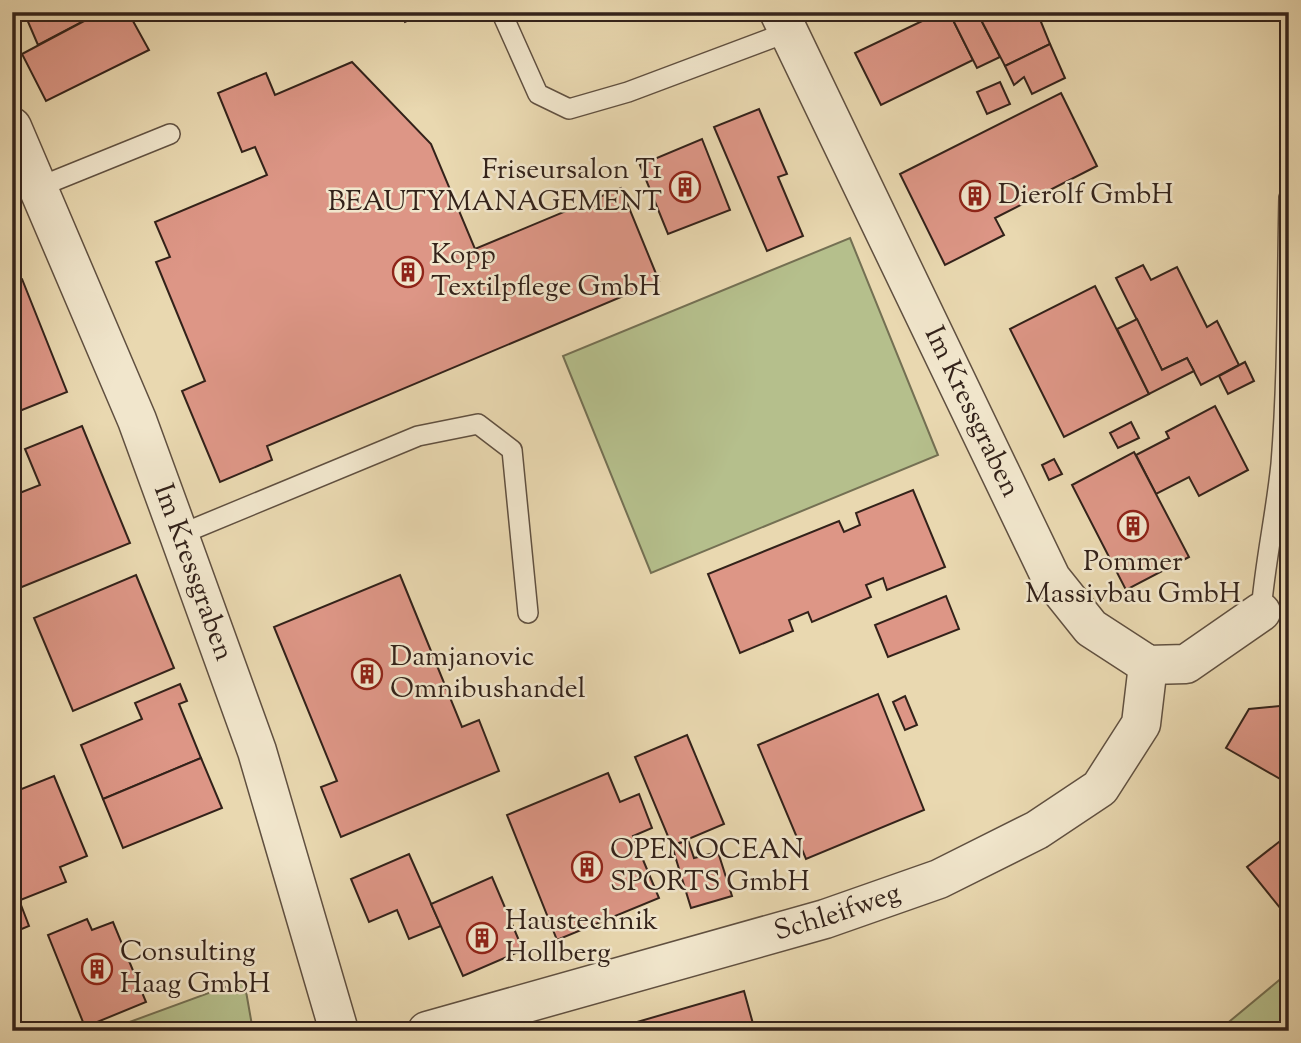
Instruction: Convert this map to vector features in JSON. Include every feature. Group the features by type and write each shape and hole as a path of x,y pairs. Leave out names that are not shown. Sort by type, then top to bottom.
{"street":[{"name":"Im Kressgraben","path":"783,22 1051,578 1091,628 1148,665"},
{"name":"Im Kressgraben","path":"12,127 25,191 137,420 179,535 257,751 339,1031"},
{"path":"1148,665 1186,664 1261,612"},
{"name":"Schleifweg","path":"427,1031 825,919 939,879 1037,830 1100,788 1141,724 1148,665"}],"lane":[{"path":"504,18 538,94 569,109 628,92 783,22"},
{"path":"25,191 170,134"},
{"path":"1261,612 1265,566 1281,467 1286,376 1289,198"},
{"path":"179,535 418,436 478,424 512,450 528,613"}],"green space":[{"path":"850,238 938,455 651,573 563,356"},
{"path":"1289,972 1289,1031 1218,1031"},
{"path":"244,980 253,1031 105,1031"}],"building":[{"path":"12,12 101,12 38,45 26,17 13,25"},
{"path":"101,12 128,12 149,50 46,101 22,54"},
{"path":"401,12 426,12 405,22"},
{"path":"941,12 949,12 973,60 881,105 855,53"},
{"path":"949,12 977,12 1000,57 977,68"},
{"path":"977,12 1037,12 1050,44 1005,66"},
{"path":"1050,44 1065,78 1032,94 1024,77 1014,85 1005,66"},
{"name":"Kopp Textilpflege GmbH","path":"352,62 431,144 475,249 621,188 659,281 267,446 272,460 220,482 182,391 205,381 156,262 170,257 155,222 267,175 255,147 242,152 218,93 266,73 275,95"},
{"path":"1000,82 1010,104 987,114 977,92"},
{"name":"Dierolf GmbH","path":"1061,93 1097,166 995,218 1004,235 945,265 900,174"},
{"path":"759,109 787,174 778,177 803,236 767,251 714,127"},
{"name":"Friseursalon T1 BEAUTYMANAGEMENT","path":"702,139 730,210 668,234 640,165"},
{"path":"1143,265 1151,280 1177,267 1207,327 1217,321 1239,365 1201,385 1187,358 1162,370 1116,278"},
{"path":"12,276 22,279 67,392 12,414"},
{"path":"1095,286 1149,394 1064,437 1010,329"},
{"path":"1137,319 1162,370 1187,358 1194,371 1149,394 1117,329"},
{"path":"1245,362 1254,381 1228,394 1219,376"},
{"path":"1215,406 1248,470 1199,496 1189,477 1156,494 1136,455 1169,438 1166,432"},
{"path":"1131,422 1139,438 1118,448 1110,433"},
{"path":"82,426 130,543 12,591 12,496 40,485 25,449"},
{"name":"Pommer Massivbau GmbH","path":"1134,452 1189,557 1126,590 1072,485"},
{"path":"1054,459 1062,474 1049,480 1042,465"},
{"path":"913,490 945,567 887,590 883,578 866,585 871,597 812,622 808,612 789,620 793,631 740,653 708,574 839,521 844,532 860,525 856,513"},
{"path":"136,575 174,668 73,711 34,618"},
{"name":"Damjanovic Omnibushandel","path":"400,575 462,727 479,720 499,771 341,837 321,787 337,781 274,627"},
{"path":"946,596 959,629 888,657 875,625"},
{"path":"180,684 187,701 179,704 201,758 103,799 81,745 142,719 135,703"},
{"path":"878,694 924,810 806,859 758,745"},
{"path":"905,696 917,725 905,730 893,702"},
{"path":"1289,705 1289,784 1226,748 1249,709"},
{"path":"687,735 724,824 672,846 635,757"},
{"path":"201,758 222,808 123,848 103,799"},
{"name":"OPEN OCEAN SPORTS GmbH","path":"608,773 620,802 639,794 652,828 633,836 659,898 557,940 507,815"},
{"path":"54,776 87,856 60,867 66,882 18,901 12,887 12,880 18,877 12,863 12,805 19,802 14,792"},
{"path":"1289,834 1289,919 1247,867"},
{"path":"688,840 694,858 718,852 732,896 691,908 672,846"},
{"path":"409,854 441,926 409,939 397,910 369,922 351,879"},
{"name":"Haustechnik Hollberg","path":"492,877 523,950 463,976 431,904"},
{"path":"21,905 29,926 12,933 12,909"},
{"name":"Consulting Haag GmbH","path":"87,919 92,930 113,922 146,1002 85,1027 48,935"},
{"path":"744,991 755,1031 606,1031"}],"place":[{"name":"Friseursalon T1 BEAUTYMANAGEMENT","path":"685,187"},
{"name":"Dierolf GmbH","path":"975,196"},
{"name":"Kopp Textilpflege GmbH","path":"408,272"},
{"name":"Pommer Massivbau GmbH","path":"1133,526"},
{"name":"Damjanovic Omnibushandel","path":"367,674"},
{"name":"OPEN OCEAN SPORTS GmbH","path":"587,867"},
{"name":"Haustechnik Hollberg","path":"482,938"},
{"name":"Consulting Haag GmbH","path":"97,969"}]}
